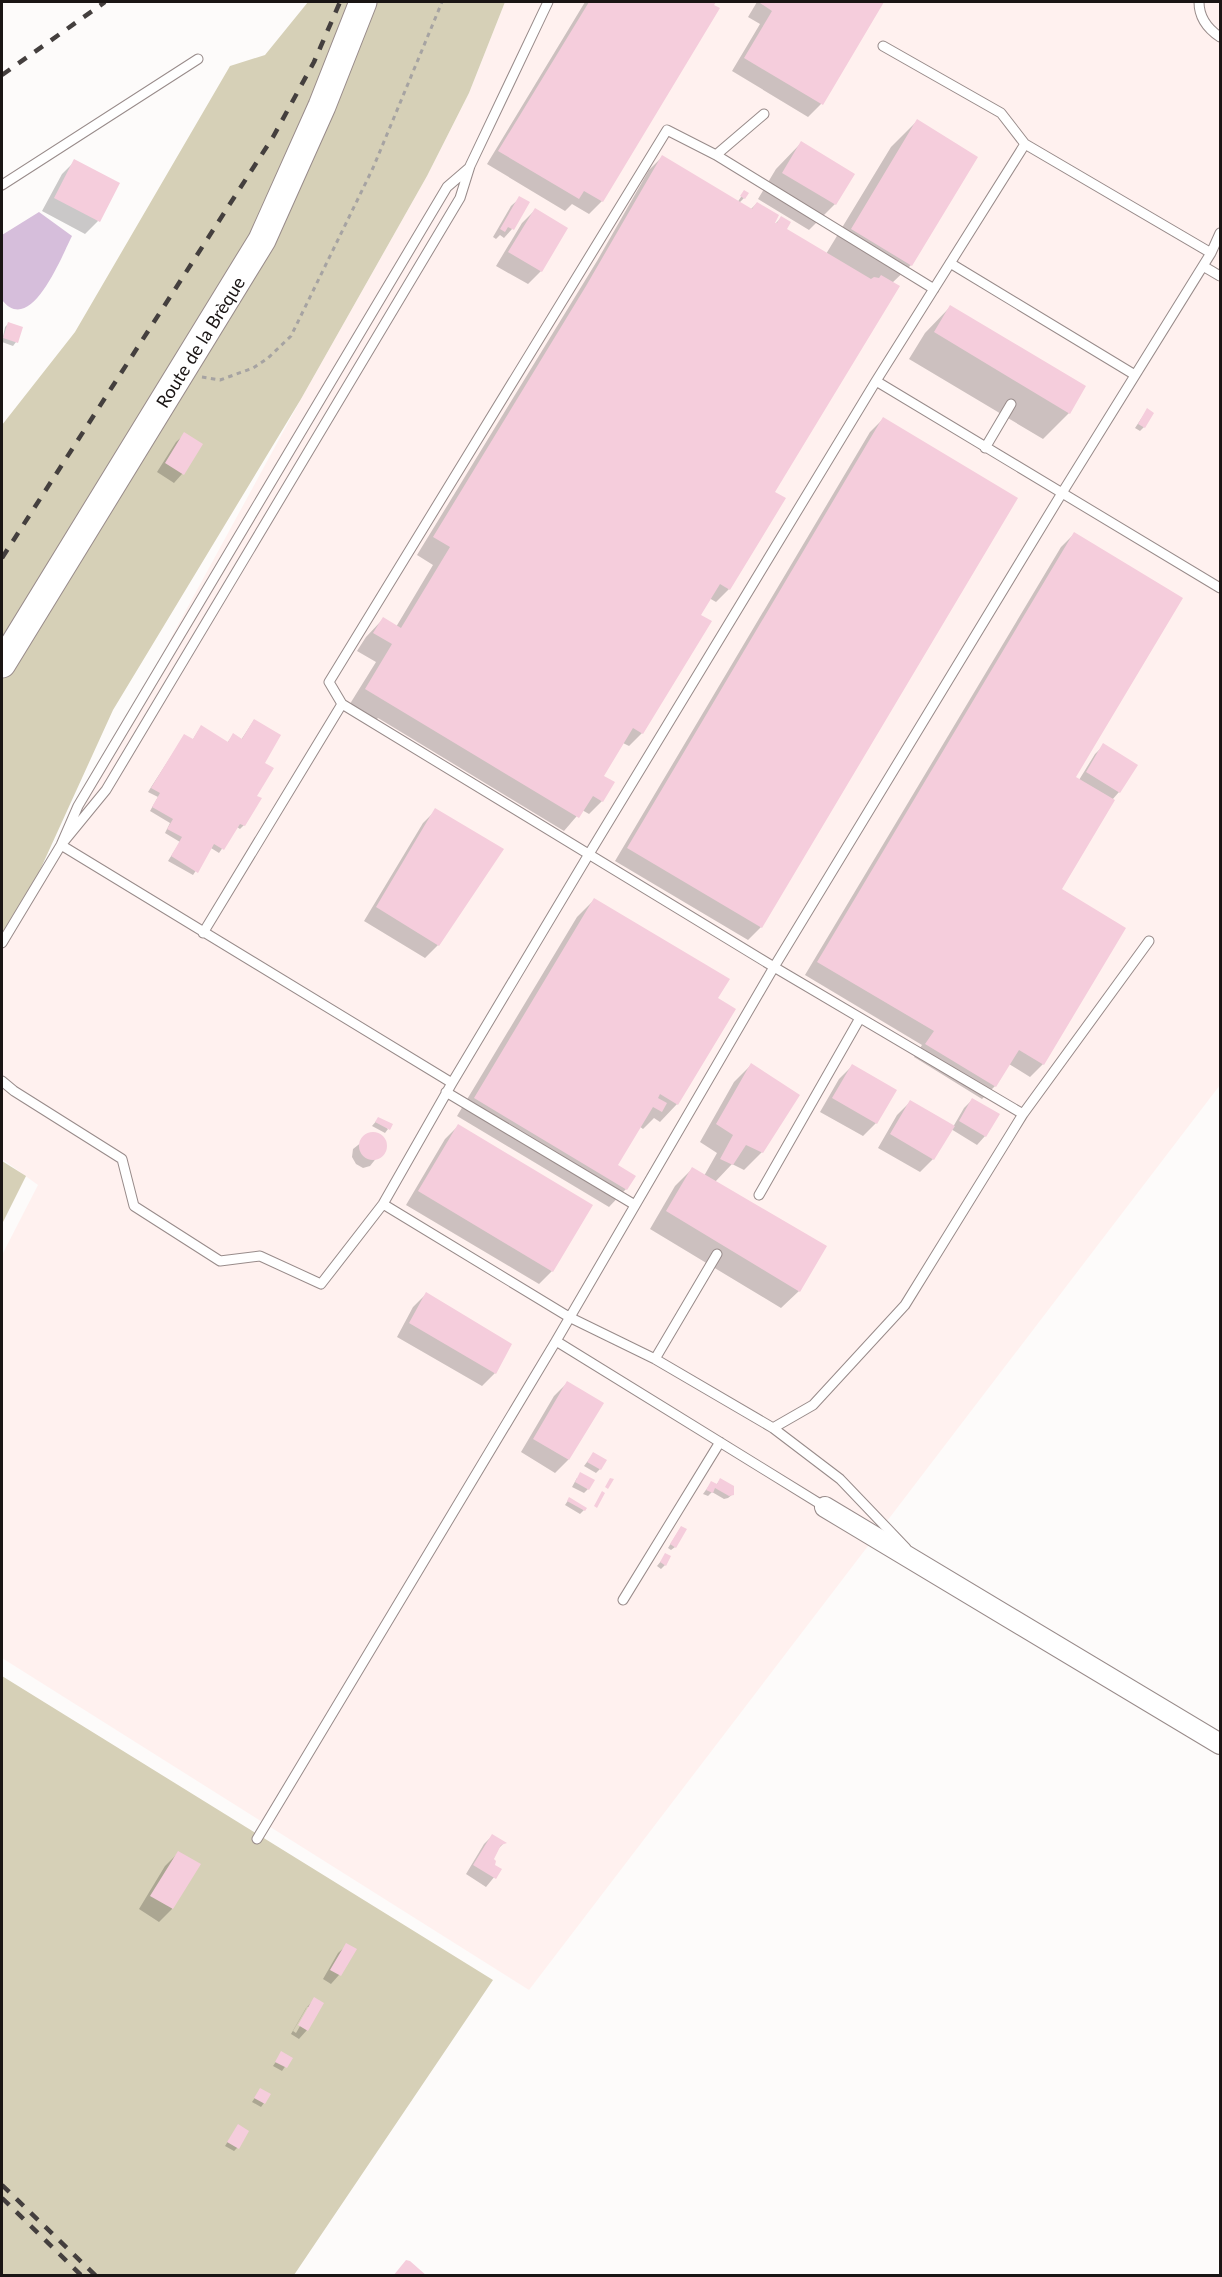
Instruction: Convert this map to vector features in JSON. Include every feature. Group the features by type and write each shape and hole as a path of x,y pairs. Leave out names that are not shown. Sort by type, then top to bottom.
{"main road":[{"name":"Route de la Brèque","path":"2,664 262,240 322,106 363,2"}],"street":[{"path":"825,1507 1221,1744"}],"lane":[{"path":"61,845 106,790 460,198 471,166 548,2"},
{"path":"1199,2 1203,20 1212,31 1221,37"},
{"path":"883,46 1001,113 1025,144 1211,253"},
{"path":"2,186 198,59"},
{"path":"716,155 764,114"},
{"path":"934,288 716,155 667,130 329,682 342,704 774,967 1023,1114"},
{"path":"2,1081 14,1091 122,1159 134,1206 220,1261 260,1256 321,1284 383,1204 449,1087 876,381 1025,144"},
{"path":"2,943 61,845 78,806 447,187 471,166"},
{"path":"257,1839 556,1341 774,967 1211,253 1221,233"},
{"path":"950,263 1135,375"},
{"path":"1203,266 1221,276"},
{"path":"876,381 1221,588"},
{"path":"985,448 1011,404"},
{"path":"203,933 342,704"},
{"path":"61,845 635,1205"},
{"path":"773,1428 813,1405 905,1305 1023,1114 1149,941"},
{"path":"759,1195 860,1017"},
{"path":"383,1204 569,1317 655,1359 773,1428 840,1479 923,1565"},
{"path":"655,1359 717,1254"},
{"path":"556,1341 825,1507"},
{"path":"623,1600 720,1442"}],"path":[{"path":"195,375 219,380 234,375 268,358 291,336 373,168 442,2"}],"shaded area":[{"path":"308,2 505,2 469,93 427,176 301,399 113,710 20,914 2,942 2,425 75,332 230,66 265,55"},
{"path":"505,2 1220,2 1220,1085 529,1990 2,1658 2,1255 38,1185 2,1159 2,948 301,399 427,176 469,93"},
{"path":"39,212 72,236 44,289 34,301 24,308 13,309 2,300 2,235"},
{"path":"2,1161 26,1176 2,1224"},
{"path":"2,1676 493,1980 294,2275 2,2275"}],"building":[{"path":"589,2 716,2 714,5 720,8 603,202 584,191 579,199 498,151"},
{"path":"761,2 884,2 823,105 744,58 772,11"},
{"path":"917,119 978,157 912,266 851,229"},
{"path":"801,141 855,174 836,205 782,173"},
{"path":"662,155 752,209 757,202 779,215 775,223 781,216 791,222 787,229 871,279 879,278 881,275 900,286 775,492 786,498 730,590 720,584 701,615 712,621 643,734 633,728 604,776 615,782 603,802 593,796 579,818 365,689 392,644 373,633 383,617 401,628 450,547 433,537 586,286"},
{"path":"74,159 120,183 100,222 54,198"},
{"path":"744,190 749,193 745,199 740,196"},
{"path":"519,196 530,202 514,230 508,227 505,232 500,229"},
{"path":"535,208 568,228 542,272 508,252"},
{"path":"950,305 1086,386 1070,414 934,332"},
{"path":"8,322 23,327 18,343 3,338"},
{"path":"1147,408 1154,413 1145,428 1138,424"},
{"path":"883,417 1018,498 762,928 627,848"},
{"path":"184,432 203,444 184,475 165,463"},
{"path":"1074,532 1183,598 1076,777 1115,800 1062,889 1126,928 1044,1065 1019,1050 996,1087 925,1044 934,1031 817,962"},
{"path":"254,719 281,735 265,763 274,768 257,796 262,798 245,826 240,824 224,850 214,844 198,873 171,856 182,837 167,829 173,819 152,807 160,793 151,788 184,734 193,739 201,725 228,742 233,733 242,739"},
{"path":"1103,743 1138,765 1120,793 1086,772"},
{"path":"435,808 504,849 439,946 376,907"},
{"path":"594,898 730,979 718,998 736,1009 678,1105 660,1094 658,1098 667,1103 662,1112 653,1107 618,1165 636,1176 627,1190 474,1098"},
{"path":"751,1063 800,1095 763,1153 746,1145 733,1165 720,1159 733,1135 716,1124"},
{"path":"852,1064 897,1090 877,1124 832,1098"},
{"path":"972,1098 1000,1114 986,1137 959,1121"},
{"path":"910,1100 955,1126 934,1160 890,1134"},
{"path":"378,1117 393,1124 390,1130 375,1122"},
{"path":"458,1124 593,1205 553,1272 418,1191"},
{"path":"373,1132 383,1136 387,1146 383,1156 373,1160 363,1156 359,1146 363,1136"},
{"path":"692,1167 827,1246 800,1292 666,1211"},
{"path":"426,1292 512,1344 496,1374 409,1323"},
{"path":"567,1381 604,1403 569,1460 533,1439"},
{"path":"593,1452 607,1460 601,1470 587,1462"},
{"path":"580,1472 595,1480 589,1490 575,1482"},
{"path":"610,1478 614,1479 608,1489 605,1487"},
{"path":"720,1478 734,1486 734,1495 729,1496 715,1488 713,1493 706,1490 711,1481 717,1484"},
{"path":"602,1491 605,1493 597,1508 594,1506"},
{"path":"569,1497 587,1508 585,1511 567,1501"},
{"path":"681,1526 687,1529 676,1548 670,1544"},
{"path":"665,1553 671,1556 666,1566 660,1562"},
{"path":"492,1834 507,1843 501,1845 494,1859 495,1865 502,1869 496,1879 473,1865"},
{"path":"178,1851 201,1864 173,1909 150,1896"},
{"path":"346,1943 357,1949 341,1976 330,1970"},
{"path":"314,1997 324,2003 308,2031 298,2025"},
{"path":"281,2051 293,2058 287,2068 275,2062"},
{"path":"260,2088 271,2094 265,2104 254,2098"},
{"path":"238,2124 249,2131 239,2149 227,2142"},
{"path":"406,2260 410,2261 427,2276 393,2276"}],"railway":[{"path":"2,75 105,2"},
{"path":"2,558 273,137 314,62 340,2"},
{"path":"2,2185 96,2276"},
{"path":"2,2198 82,2276"}]}
